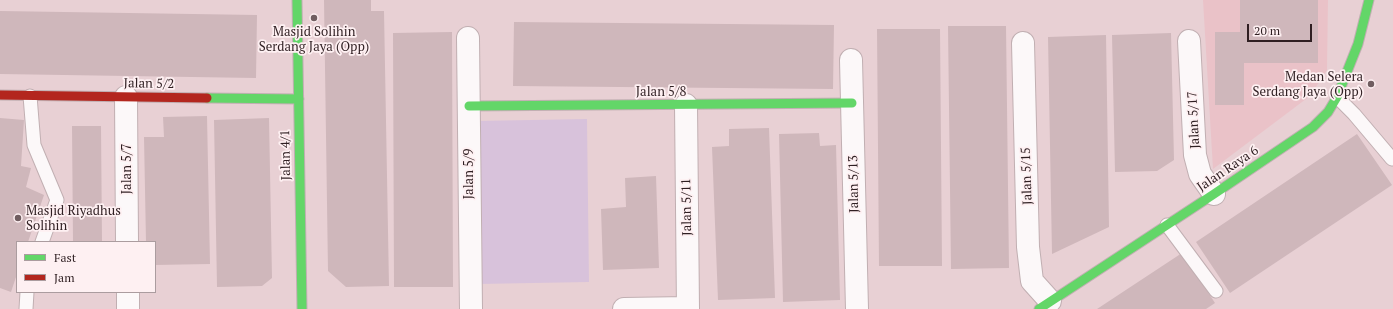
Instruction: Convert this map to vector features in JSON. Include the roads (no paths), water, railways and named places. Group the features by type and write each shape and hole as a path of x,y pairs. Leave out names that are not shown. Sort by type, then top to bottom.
{"street":[{"name":"Jalan 4/1","path":"297,0 302,309"},
{"name":"Jalan Raya 6","path":"1045,305 1313,127 1328,112 1337,97 1358,44 1370,0"},
{"name":"Jalan 5/9","path":"468,38 471,309"},
{"name":"Jalan 5/17","path":"1189,41 1195,155 1200,174 1214,194"},
{"name":"Jalan 5/15","path":"1023,43 1028,247 1032,281 1045,305"},
{"name":"Jalan 5/13","path":"851,60 857,309"},
{"name":"Jalan 5/2","path":"0,95 298,99"},
{"name":"Jalan 5/7","path":"126,97 127,241"},
{"name":"Jalan 5/8","path":"469,106 852,103"},
{"name":"Jalan 5/11","path":"686,104 688,309"},
{"path":"128,293 128,309"},
{"path":"624,309 688,309"}],"lane":[{"path":"30,96 34,145 57,200 42,241"},
{"path":"1337,97 1354,114 1392,159"},
{"path":"1167,225 1216,291"},
{"path":"26,309 27,293"}],"place":[{"name":"Masjid Solihin Serdang Jaya (Opp)","path":"314,18"},
{"name":"Medan Selera Serdang Jaya (Opp)","path":"1371,84"},
{"name":"Masjid Riyadhus Solihin","path":"18,218"}]}
